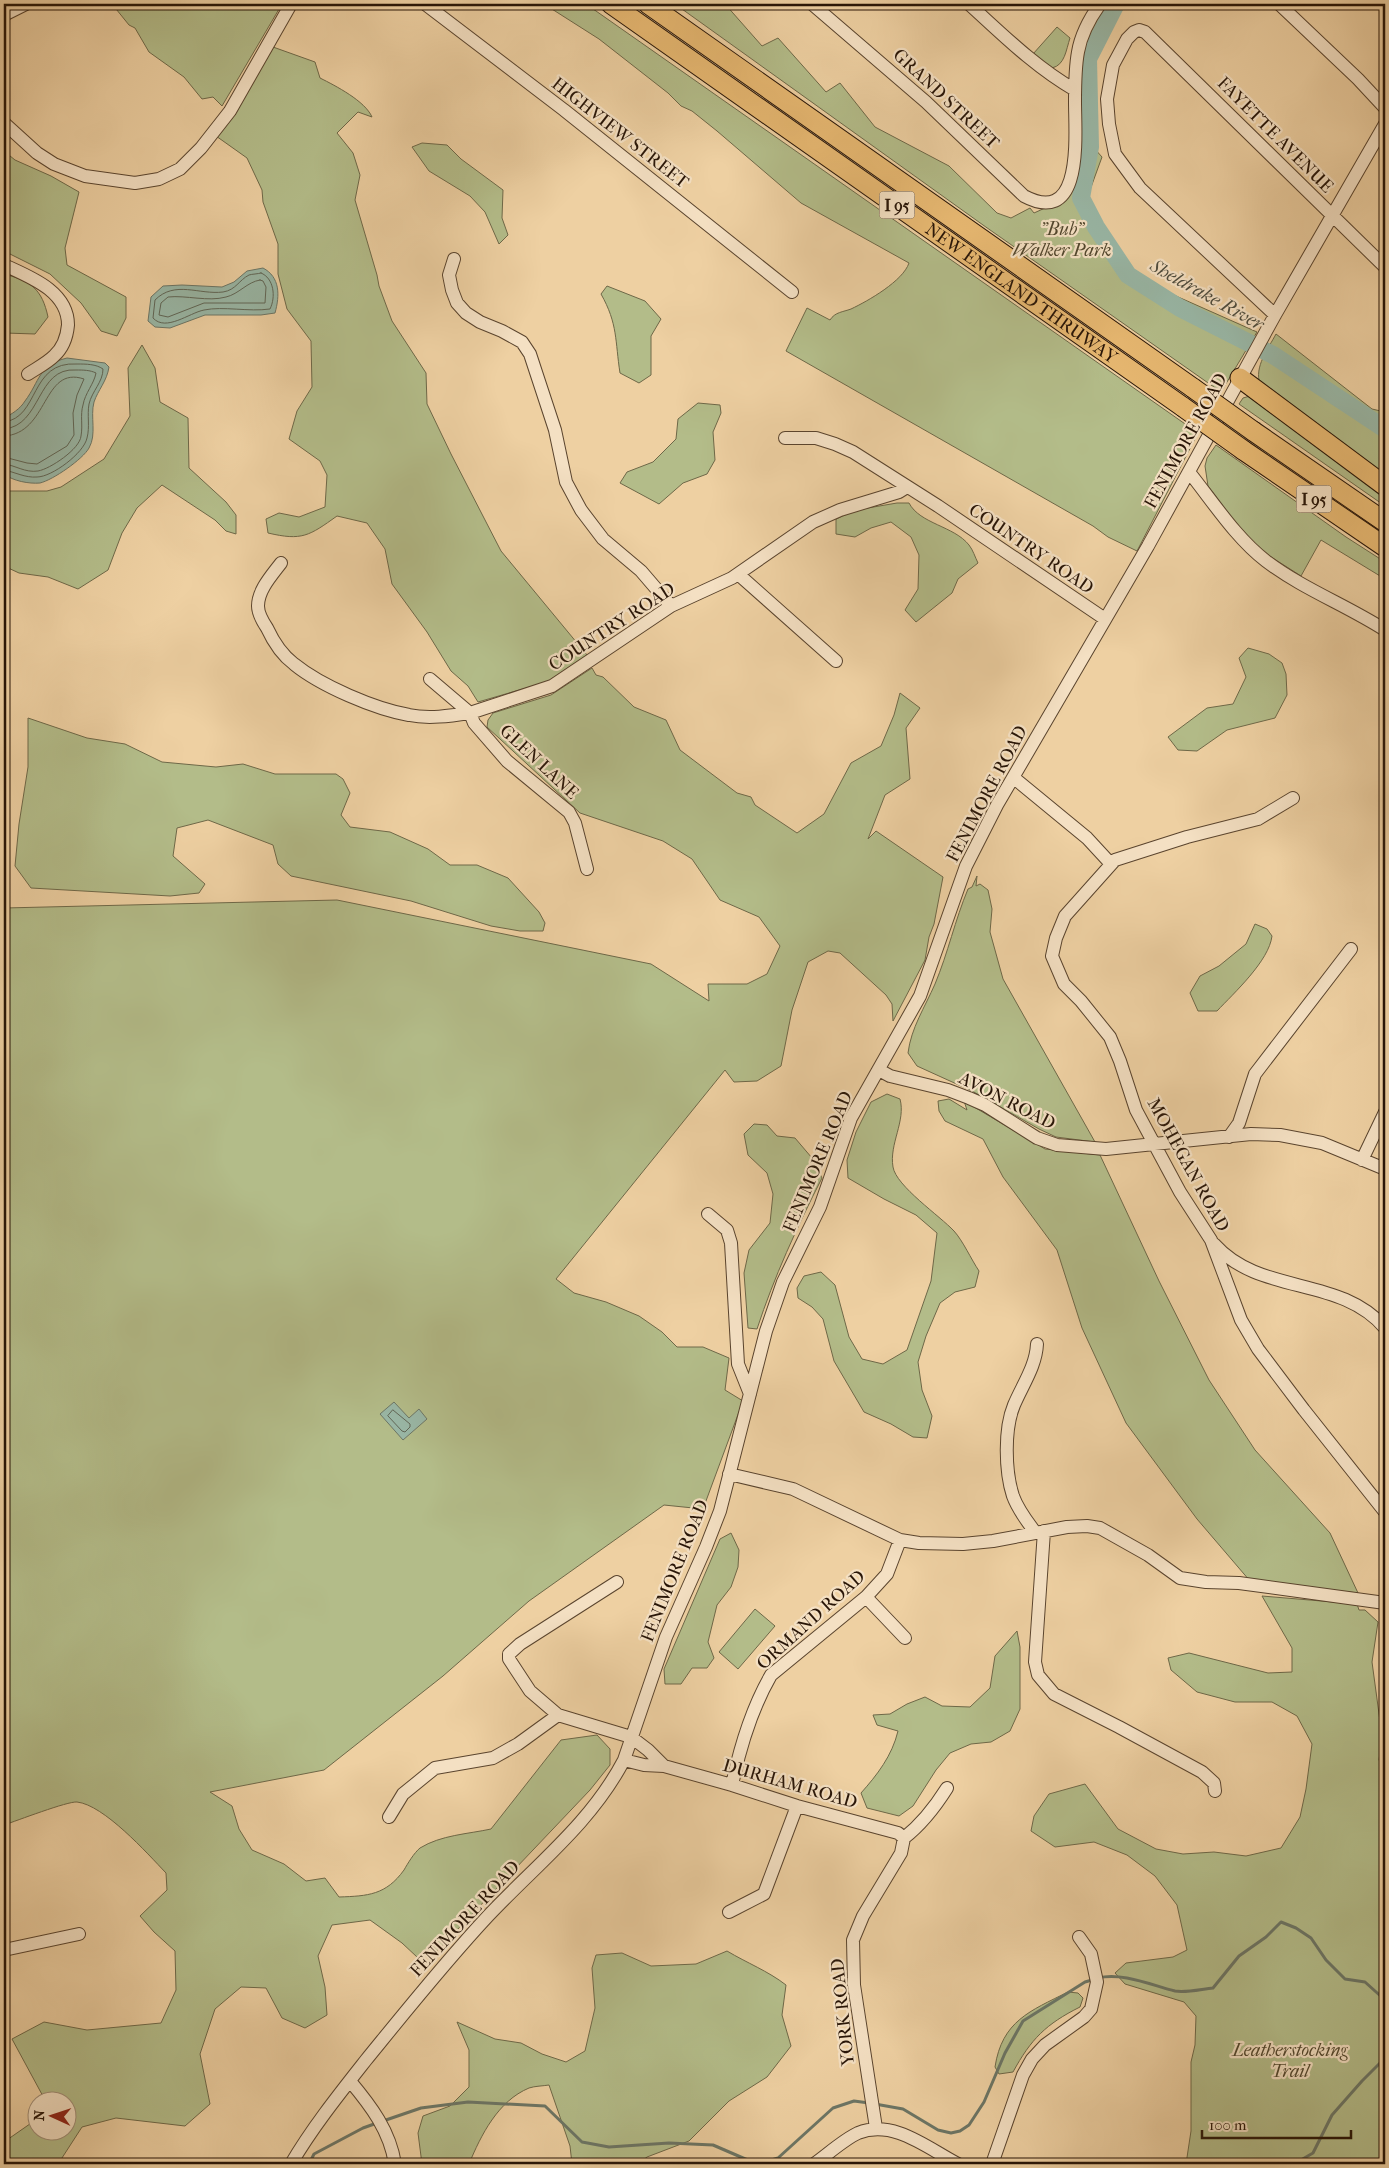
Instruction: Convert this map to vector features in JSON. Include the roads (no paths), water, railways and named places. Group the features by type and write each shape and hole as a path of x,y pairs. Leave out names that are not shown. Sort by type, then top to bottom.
{"highway":[{"name":"NEW ENGLAND THRUWAY","path":"611,4 1243,450 1385,547"},
{"name":"NEW ENGLAND THRUWAY","path":"648,4 1385,522"},
{"path":"1240,378 1385,486"}],"street":[{"path":"4,15 26,4"},
{"path":"4,123 37,153 54,164 85,176 136,183 159,179 180,169 201,148 230,111 291,4"},
{"name":"HIGHVIEW STREET","path":"425,4 564,110 792,292"},
{"name":"GRAND STREET","path":"812,4 926,102 1024,196 1037,203 1061,197 1068,187 1073,172 1075,90"},
{"path":"969,4 1025,55 1059,81 1075,90 1078,51 1084,32 1100,4"},
{"path":"1279,4 1358,79 1385,108"},
{"name":"FAYETTE AVENUE","path":"1275,315 1140,188 1115,154 1108,124 1107,99 1114,65 1127,40 1134,32 1139,30 1145,32 1385,267"},
{"name":"FENIMORE ROAD","path":"291,2164 350,2081 437,1973 489,1915 574,1831 600,1799 624,1760 666,1637 720,1511 766,1331 783,1282 820,1207 851,1118 920,996 966,866 997,805 1189,472 1275,315 1385,124"},
{"path":"454,259 449,275 457,303 466,313 480,322 522,342 530,354 555,430 566,482 581,510 603,539 641,570 671,606"},
{"path":"4,265 40,282 63,303 68,314 68,333 55,356 28,374"},
{"path":"785,438 816,438 835,444 907,487"},
{"path":"1189,472 1244,541 1265,561 1307,588 1366,617 1385,630"},
{"name":"COUNTRY ROAD","path":"281,563 262,591 258,607 270,635 293,664 316,678 363,701 399,713 424,717 470,713 552,686 671,606 738,574 813,522 840,510 899,492 907,487 1105,619"},
{"path":"738,574 836,661"},
{"name":"GLEN LANE","path":"430,679 470,713 474,723 507,761 569,812 575,823 587,869"},
{"path":"1014,778 1087,838 1111,864 1115,860 1142,850 1258,819 1293,798"},
{"name":"MOHEGAN ROAD","path":"1111,864 1065,916 1056,938 1052,956 1064,984 1081,1001 1110,1037 1120,1060 1136,1110 1180,1192 1211,1240 1241,1320 1258,1349 1385,1512"},
{"path":"1229,1137 1239,1124 1255,1074 1351,949"},
{"name":"AVON ROAD","path":"879,1070 890,1076 948,1090 968,1098 985,1106 1036,1138 1058,1145 1106,1149 1229,1137 1280,1135 1322,1143 1385,1169"},
{"path":"1362,1160 1385,1112"},
{"path":"708,1214 727,1230 731,1243 738,1364 750,1394"},
{"path":"1211,1240 1222,1253 1259,1274 1274,1280 1324,1291 1352,1301 1370,1312 1385,1328"},
{"path":"1038,1344 1037,1358 1014,1406 1009,1424 1008,1470 1014,1496 1022,1515 1039,1531 1035,1662 1038,1675 1054,1694 1104,1718 1202,1772 1214,1783 1215,1791"},
{"path":"729,1474 793,1489 900,1540 919,1543 963,1544 993,1542 1039,1531 1067,1527 1100,1528 1148,1555 1180,1578 1206,1582 1239,1583 1385,1603"},
{"name":"ORMAND ROAD","path":"732,1785 747,1731 762,1691 771,1675 866,1597 886,1574 900,1540"},
{"path":"617,1582 520,1644 509,1654 514,1668 530,1691 558,1715 631,1737"},
{"path":"866,1597 905,1638"},
{"path":"389,1818 403,1794 435,1768 493,1758 518,1744 558,1715"},
{"name":"DURHAM ROAD","path":"631,1737 664,1766"},
{"name":"DURHAM ROAD","path":"624,1760 644,1765 664,1766 797,1806 898,1833 904,1838"},
{"path":"904,1838 916,1829 932,1812 947,1788"},
{"path":"729,1912 764,1894 797,1806"},
{"name":"YORK ROAD","path":"876,2128 854,1985 853,1940 863,1916 901,1853 904,1838"},
{"path":"4,1950 80,1934"},
{"path":"992,2164 1024,2075 1032,2059 1045,2045 1084,2017 1091,2009 1096,1977 1091,1954 1080,1937"},
{"path":"350,2081 376,2113 393,2149 395,2164"},
{"path":"814,2164 856,2134 876,2128 892,2131 922,2143 958,2164"}],"water":[{"path":"263,268 276,281 278,300 275,313 261,315 205,315 170,328 155,327 148,321 151,297 163,286 222,287 234,282 247,271"},
{"path":"67,358 105,363 109,367 94,402 93,437 91,443 86,453 60,474 40,483 21,482 4,474 4,418 23,404 45,369 57,361"},
{"path":"394,1402 409,1418 419,1409 427,1419 403,1440 380,1414"}],"waterway":[{"name":"Sheldrake River","path":"1116,4 1088,59 1090,147 1081,198 1096,227 1128,275 1180,308 1273,355 1385,429"},
{"path":"1098,1978 1127,1978 1175,1991 1213,1988 1239,1956 1266,1937 1281,1922 1296,1928 1311,1938 1326,1960 1345,1979 1365,1982 1385,2000"},
{"path":"875,2104 903,2109 938,2130 951,2133 960,2131 969,2125 984,2102 1005,2053 1023,2021 1085,1982 1092,1980"},
{"path":"1294,2164 1313,2153 1332,2115 1385,2056"},
{"path":"383,2121 421,2108 468,2102 545,2106 582,2142 609,2147 669,2143 713,2145 750,2161 761,2163 778,2158 833,2108 854,2101 869,2103"},
{"path":"309,2164 314,2154 363,2128 377,2123"}],"park label":[{"name":"\"Bub\" Walker Park","path":"1062,239"},
{"name":"Leatherstocking Trail","path":"1290,2060"}]}
